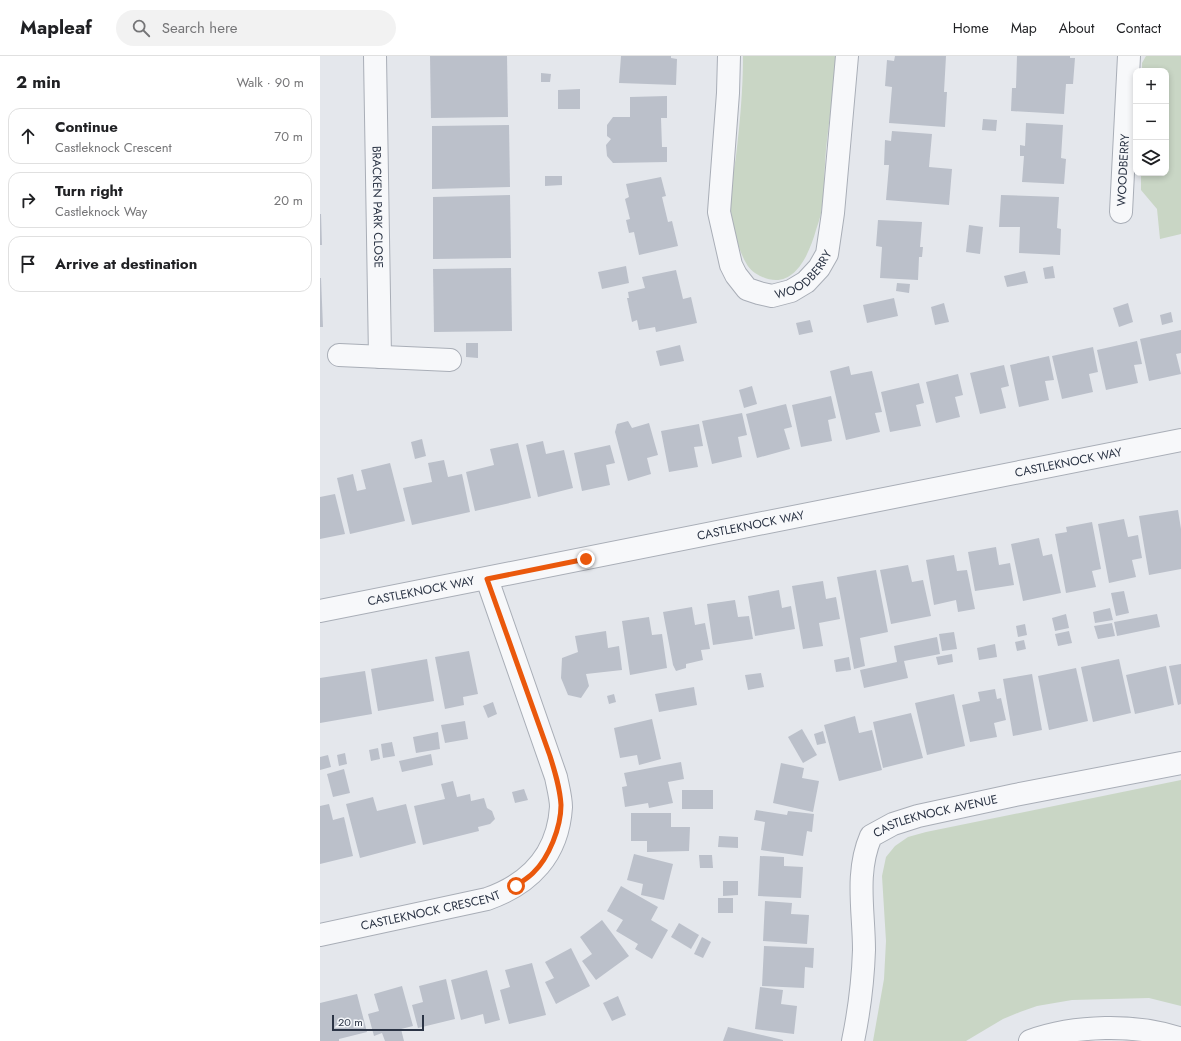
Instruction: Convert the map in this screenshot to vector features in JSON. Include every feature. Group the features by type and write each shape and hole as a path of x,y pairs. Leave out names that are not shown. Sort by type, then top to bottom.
{"street":[{"name":"BRACKEN PARK CLOSE","path":"375,56 380,357"},
{"name":"WOODBERRY","path":"729,56 728,93 719,212 731,265 736,274 747,289 772,296 791,290 806,282 819,268 827,254 833,213 847,56"},
{"name":"WOODBERRY","path":"1121,212 1130,56"},
{"path":"339,356 450,360"},
{"name":"CASTLEKNOCK WAY","path":"320,611 1181,440"},
{"name":"CASTLEKNOCK CRESCENT","path":"320,935 487,900 504,894 533,873 547,854 557,830 561,807 556,777 487,579"},
{"name":"CASTLEKNOCK AVENUE","path":"852,1041 856,1026 861,989 864,951 861,870 864,853 871,836 893,824 918,816 1016,795 1181,764"},
{"path":"1030,1041 1076,1030 1104,1029 1134,1029 1181,1038"}],"green space":[{"path":"743,56 836,56 820,217 813,241 803,262 796,271 788,277 779,280 768,279 755,273 749,268 737,242 731,212 730,192 740,119"},
{"path":"1146,56 1181,56 1181,234 1160,239 1157,209 1141,190 1141,176 1169,176 1169,68 1142,68 1142,63"},
{"path":"1181,780 1181,1006 1149,998 1072,1000 1037,1006 1020,1012 1003,1019 966,1041 873,1041 884,979 886,941 882,876 886,857 895,846 908,837 926,832"}],"building":[{"path":"430,56 507,56 508,117 431,118"},
{"path":"621,56 671,56 671,58 677,59 676,85 619,83"},
{"path":"895,56 946,56 944,92 947,92 945,127 889,123 892,87 885,86 887,60 894,61"},
{"path":"1017,56 1070,56 1070,58 1075,58 1073,84 1066,84 1064,114 1011,111 1012,88 1016,88"},
{"path":"541,73 551,74 550,82 541,82"},
{"path":"580,89 580,109 558,109 558,90"},
{"path":"667,96 667,118 661,118 662,147 667,147 667,162 613,163 607,156 606,145 611,139 607,136 607,125 613,117 630,117 630,97"},
{"path":"983,119 997,120 996,131 982,130"},
{"path":"1026,123 1063,125 1061,158 1066,159 1064,184 1022,182 1024,156 1020,156 1020,145 1025,146"},
{"path":"509,125 510,187 432,189 432,126"},
{"path":"892,131 932,134 929,167 952,169 949,205 886,200 889,165 884,165 885,140 891,141"},
{"path":"545,176 562,176 562,185 545,186"},
{"path":"661,177 666,196 662,197 668,222 672,221 678,246 639,255 634,232 629,233 626,220 630,219 625,199 629,197 626,184"},
{"path":"510,195 511,258 433,259 433,197"},
{"path":"1001,195 1059,197 1057,228 1061,229 1060,255 1019,253 1020,227 999,227"},
{"path":"321,214 322,245 320,245"},
{"path":"878,220 922,222 920,247 923,247 922,257 919,257 918,280 880,278 882,247 876,246"},
{"path":"969,225 983,227 980,254 966,252"},
{"path":"626,266 629,283 602,289 598,272"},
{"path":"1053,266 1055,278 1045,279 1043,268"},
{"path":"511,268 512,331 434,332 433,269"},
{"path":"676,270 683,299 691,297 697,323 656,332 655,327 639,330 637,320 632,322 627,298 629,298 628,292 645,288 642,277"},
{"path":"1025,271 1028,283 1007,287 1004,276"},
{"path":"321,278 323,327 320,327"},
{"path":"897,283 910,284 909,293 896,291"},
{"path":"894,298 898,316 867,323 863,305"},
{"path":"944,303 949,322 935,325 931,307"},
{"path":"1128,303 1133,322 1119,327 1113,308"},
{"path":"1171,312 1173,322 1162,325 1160,315"},
{"path":"810,320 813,332 799,335 796,323"},
{"path":"1181,330 1181,353 1176,354 1181,374 1149,381 1140,339"},
{"path":"1137,341 1142,364 1134,365 1138,383 1106,390 1097,350"},
{"path":"466,343 478,343 478,358 466,357"},
{"path":"680,345 684,361 660,366 656,351"},
{"path":"1093,347 1098,372 1089,374 1093,392 1062,399 1052,356"},
{"path":"1049,356 1054,380 1045,381 1049,400 1019,407 1010,365"},
{"path":"1004,365 1009,386 1001,388 1006,408 980,414 970,373"},
{"path":"849,366 851,375 872,371 882,412 875,413 880,432 846,440 830,371"},
{"path":"958,374 963,395 955,397 960,417 936,423 926,382"},
{"path":"919,383 924,403 916,405 921,426 890,432 881,392"},
{"path":"752,386 757,404 744,408 739,390"},
{"path":"831,396 836,418 828,420 832,441 801,447 792,405"},
{"path":"786,404 792,427 784,429 790,449 757,458 746,414"},
{"path":"742,413 747,435 738,437 742,457 712,464 702,421"},
{"path":"628,421 632,428 649,423 658,455 647,458 651,474 628,481 615,432 617,424"},
{"path":"699,424 703,446 694,447 698,467 669,472 661,431"},
{"path":"422,439 426,456 415,459 411,442"},
{"path":"543,441 546,454 564,450 573,488 538,497 526,445"},
{"path":"518,443 531,498 475,511 466,472 494,465 490,449"},
{"path":"610,445 615,463 606,465 610,485 582,491 574,453"},
{"path":"444,460 448,477 462,474 470,512 412,525 403,488 432,482 428,463"},
{"path":"390,463 405,521 350,534 337,478 353,474 357,491 366,489 361,470"},
{"path":"335,494 345,534 320,539 320,497"},
{"path":"1178,510 1181,529 1181,569 1149,575 1139,516"},
{"path":"1124,519 1128,537 1138,535 1142,558 1132,560 1136,577 1109,583 1098,524"},
{"path":"1092,522 1101,569 1092,571 1096,587 1066,593 1055,534 1067,532 1066,527"},
{"path":"1039,538 1043,556 1052,554 1061,593 1023,601 1011,544"},
{"path":"996,547 999,565 1010,563 1014,585 975,591 968,552"},
{"path":"954,555 957,571 967,570 975,609 958,612 956,600 934,605 926,560"},
{"path":"908,565 912,582 923,580 931,616 891,624 880,570"},
{"path":"876,570 888,632 860,638 865,666 854,669 837,577"},
{"path":"823,581 826,599 836,597 840,619 819,623 823,646 803,649 792,586"},
{"path":"779,590 782,608 791,606 795,629 755,636 748,596"},
{"path":"1124,591 1129,613 1116,616 1111,593"},
{"path":"735,600 738,617 749,616 753,639 713,645 707,604"},
{"path":"692,607 695,625 705,623 710,649 701,650 703,660 686,664 686,668 676,671 673,665 663,612"},
{"path":"1110,608 1113,620 1095,623 1093,612"},
{"path":"1066,614 1069,628 1055,631 1052,618"},
{"path":"1157,614 1160,627 1117,636 1114,622"},
{"path":"649,617 652,635 662,634 667,668 630,675 622,621"},
{"path":"1112,623 1115,636 1098,639 1094,626"},
{"path":"1025,624 1027,635 1018,637 1016,626"},
{"path":"606,631 608,648 619,646 622,670 586,674 589,686 581,698 568,695 561,678 562,658 578,652 575,636"},
{"path":"1069,631 1072,643 1058,646 1055,634"},
{"path":"954,632 957,649 942,651 939,634"},
{"path":"937,637 940,654 904,661 908,678 864,688 860,670 897,662 894,646"},
{"path":"1024,640 1026,649 1017,651 1015,642"},
{"path":"995,644 997,657 979,660 977,648"},
{"path":"469,651 478,694 463,697 464,705 445,709 435,657"},
{"path":"952,654 953,662 938,665 936,657"},
{"path":"849,657 851,670 836,672 834,660"},
{"path":"427,659 434,701 378,711 371,669"},
{"path":"1119,659 1131,713 1093,722 1081,667"},
{"path":"1181,664 1181,704 1178,705 1169,666"},
{"path":"1166,666 1174,705 1135,714 1126,675"},
{"path":"1076,668 1088,721 1049,730 1038,676"},
{"path":"365,671 372,714 320,723 320,678"},
{"path":"761,673 764,687 748,690 745,675"},
{"path":"1032,674 1042,730 1013,736 1003,679"},
{"path":"694,687 697,705 659,712 655,694"},
{"path":"995,689 997,699 1001,698 1006,720 994,723 997,737 970,742 962,705 980,701 978,692"},
{"path":"614,694 616,702 609,704 607,696"},
{"path":"954,694 965,746 927,755 915,703"},
{"path":"493,702 497,714 488,718 483,706"},
{"path":"911,713 923,758 883,768 873,722"},
{"path":"855,716 859,733 872,730 882,770 839,781 824,725"},
{"path":"652,719 661,759 639,765 637,755 620,758 614,728"},
{"path":"465,721 468,739 445,743 441,725"},
{"path":"802,729 817,755 803,763 788,737"},
{"path":"823,731 826,743 817,745 814,734"},
{"path":"438,732 440,749 416,753 413,737"},
{"path":"392,742 395,756 383,758 381,744"},
{"path":"378,748 380,759 371,761 369,750"},
{"path":"345,753 347,764 339,766 337,755"},
{"path":"431,754 433,765 402,772 399,761"},
{"path":"328,755 331,767 320,770 320,757"},
{"path":"681,762 684,779 668,782 673,803 649,808 648,803 625,807 622,787 627,786 624,773"},
{"path":"781,763 804,768 802,778 819,781 813,812 773,803"},
{"path":"344,769 350,793 333,797 327,774"},
{"path":"453,781 457,797 470,794 471,801 484,798 487,808 492,811 495,819 490,824 478,827 479,831 423,845 414,806 445,799 441,784"},
{"path":"524,789 528,800 515,803 512,792"},
{"path":"682,790 713,790 713,809 682,809"},
{"path":"373,797 377,811 406,804 416,843 360,858 346,804"},
{"path":"329,804 333,820 344,817 353,856 320,864 320,806"},
{"path":"756,810 787,815 788,811 814,814 812,832 807,831 803,856 761,850 765,822 754,820"},
{"path":"631,813 671,813 671,827 690,827 689,851 647,852 647,841 631,841"},
{"path":"719,836 738,837 738,848 718,847"},
{"path":"634,854 673,864 664,900 641,895 643,884 627,880"},
{"path":"699,855 712,855 713,868 700,868"},
{"path":"760,856 784,857 784,866 803,867 801,898 758,896"},
{"path":"723,881 738,881 738,895 723,896"},
{"path":"621,886 658,907 651,920 668,930 652,959 635,949 638,944 616,931 623,920 607,911"},
{"path":"718,898 733,898 733,913 718,913"},
{"path":"765,901 792,903 791,914 809,915 807,944 763,941"},
{"path":"602,920 629,956 596,980 582,961 592,954 580,937"},
{"path":"679,923 699,935 691,949 671,937"},
{"path":"702,937 711,942 703,958 694,954"},
{"path":"764,946 814,948 813,968 805,967 804,988 762,986"},
{"path":"571,948 590,986 556,1004 545,982 554,978 545,962"},
{"path":"532,963 546,1015 509,1024 500,990 510,987 505,970"},
{"path":"487,970 500,1020 485,1024 483,1014 461,1020 451,980"},
{"path":"446,979 455,1019 418,1028 412,1005 423,1002 419,986"},
{"path":"402,986 413,1026 401,1029 404,1041 385,1041 382,1033 374,1036 368,1014 379,1011 374,994"},
{"path":"760,987 783,990 781,1004 797,1006 794,1034 755,1029"},
{"path":"357,994 367,1032 339,1039 339,1041 320,1041 320,1003"},
{"path":"618,996 626,1015 612,1021 603,1003"},
{"path":"728,1027 783,1040 783,1041 723,1041"}],"route":[{"path":"516,886 533,873 547,854 557,830 561,807 556,777 550,756 487,579 586,559"}]}
